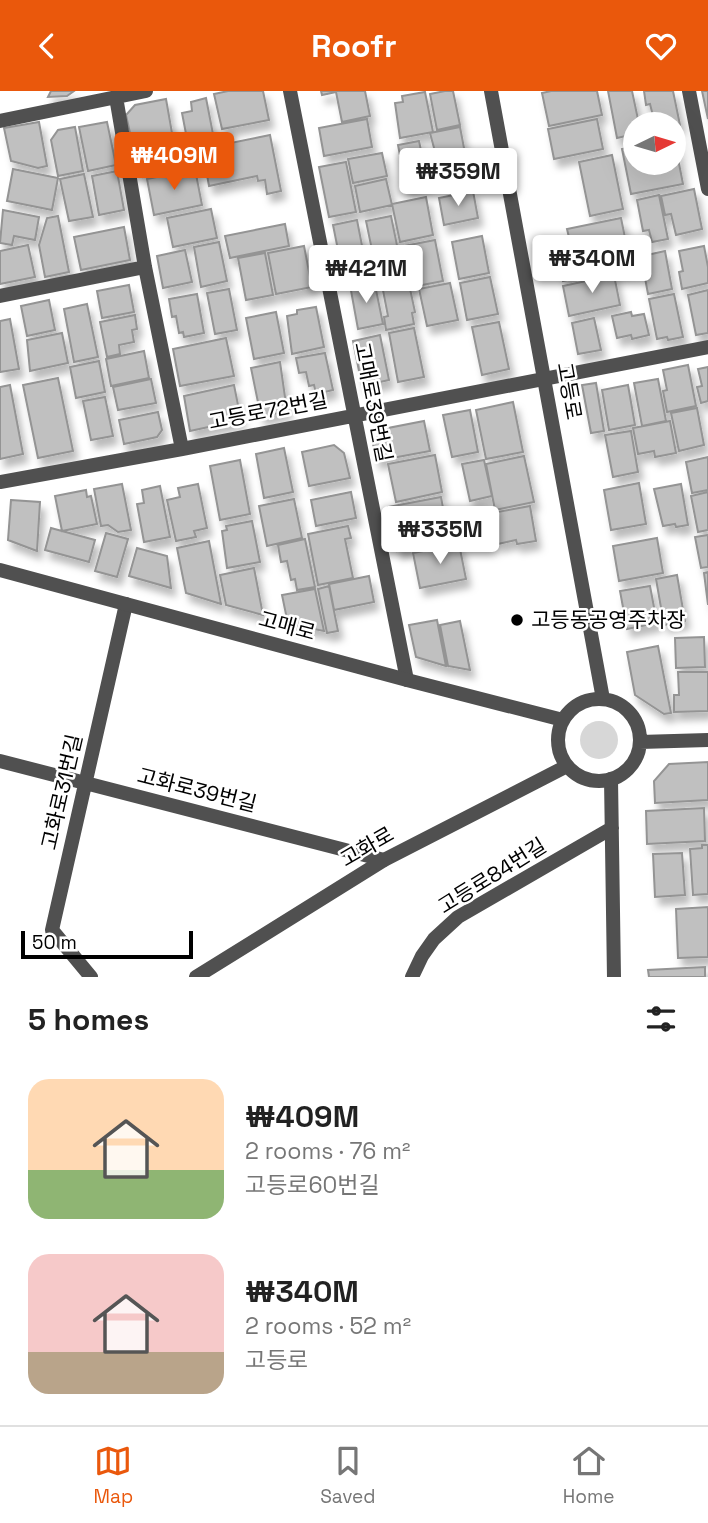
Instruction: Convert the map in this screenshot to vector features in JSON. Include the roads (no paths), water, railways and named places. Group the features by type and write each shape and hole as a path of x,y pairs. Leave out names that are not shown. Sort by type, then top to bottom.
{"street":[{"path":"0,121 100,96 116,97 146,91"},
{"name":"고매로39번길","path":"290,91 407,680"},
{"name":"고등로","path":"491,91 603,699"},
{"path":"689,91 708,189"},
{"name":"고등로72번길","path":"116,97 145,267 182,449 708,347"},
{"path":"0,296 145,267"},
{"path":"0,482 182,449"},
{"name":"고매로","path":"0,570 563,720"},
{"name":"고화로31번길","path":"91,977 52,930 126,604"},
{"path":"603,699 619,703 631,714 638,728 640,742 635,759 625,772 611,779 594,781 580,776 567,766 559,751 558,735 563,720 573,708 587,700 603,699"},
{"path":"640,742 708,740"},
{"name":"고화로39번길","path":"0,761 384,860"},
{"name":"고화로","path":"196,977 384,860 567,766"},
{"path":"611,779 614,977"},
{"name":"고등로84번길","path":"412,977 434,939 458,917 612,828"}],"place":[{"name":"고등동공영주차장","path":"517,620"}]}
